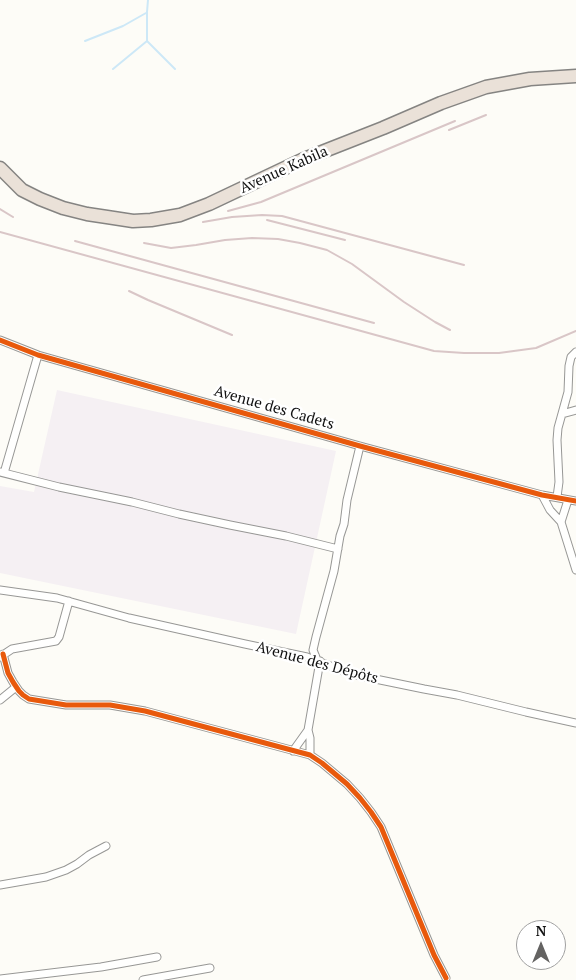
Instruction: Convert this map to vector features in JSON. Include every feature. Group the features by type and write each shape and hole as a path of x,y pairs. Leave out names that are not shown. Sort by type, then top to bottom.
{"highway":[{"name":"Avenue Kabila","path":"0,168 22,190 63,208 87,214 133,221 151,220 180,215 209,204 304,159 441,103 486,87 530,79 576,76"}],"street":[{"name":"Avenue des Cadets","path":"0,340 38,355 360,446 542,495 576,501"},
{"path":"557,497 559,482 558,428 568,392 571,357 576,352"},
{"path":"38,355 2,472 338,549"},
{"path":"562,414 576,410"},
{"path":"307,657 313,650 334,571 347,500 360,446"},
{"path":"542,495 550,510 560,522 576,570"},
{"path":"560,522 568,500"},
{"name":"Avenue des Dépôts","path":"0,590 69,601 129,618 307,657 351,674 457,694 576,723"},
{"path":"69,601 59,637 56,641 12,649 2,656 8,673 23,695 29,698 66,705 110,705 145,711 310,755 322,763 347,784 381,827 434,955 446,978"},
{"path":"310,755 308,730 318,661 313,650"},
{"path":"0,700 16,686"},
{"path":"293,751 308,730"},
{"path":"0,885 46,877 61,872 106,846"},
{"path":"0,979 101,967 157,956"},
{"path":"144,980 210,968"}],"shaded area":[{"path":"57,390 336,451 296,634 0,573 0,486 34,492"}],"waterway":[{"path":"113,69 147,41 148,0"},
{"path":"85,41 123,26 146,13"},
{"path":"147,41 175,69"}],"railway":[{"path":"449,130 486,115"},
{"path":"228,211 261,202 455,121"},
{"path":"0,209 13,217"},
{"path":"203,222 232,217 282,216 464,265"},
{"path":"267,220 345,240"},
{"path":"0,232 434,351 499,353 536,348 576,331"},
{"path":"144,243 171,248 252,238 278,239 327,250 352,264 404,302 450,330"},
{"path":"75,241 374,323"},
{"path":"129,291 232,335"}],"cycle path":[{"path":"0,340 38,355 360,446 542,495 576,501"},
{"path":"3,654 8,673 13,682 19,691 29,699 66,705 110,705 145,711 310,755 322,763 360,798 381,827 434,955 446,978"}]}
